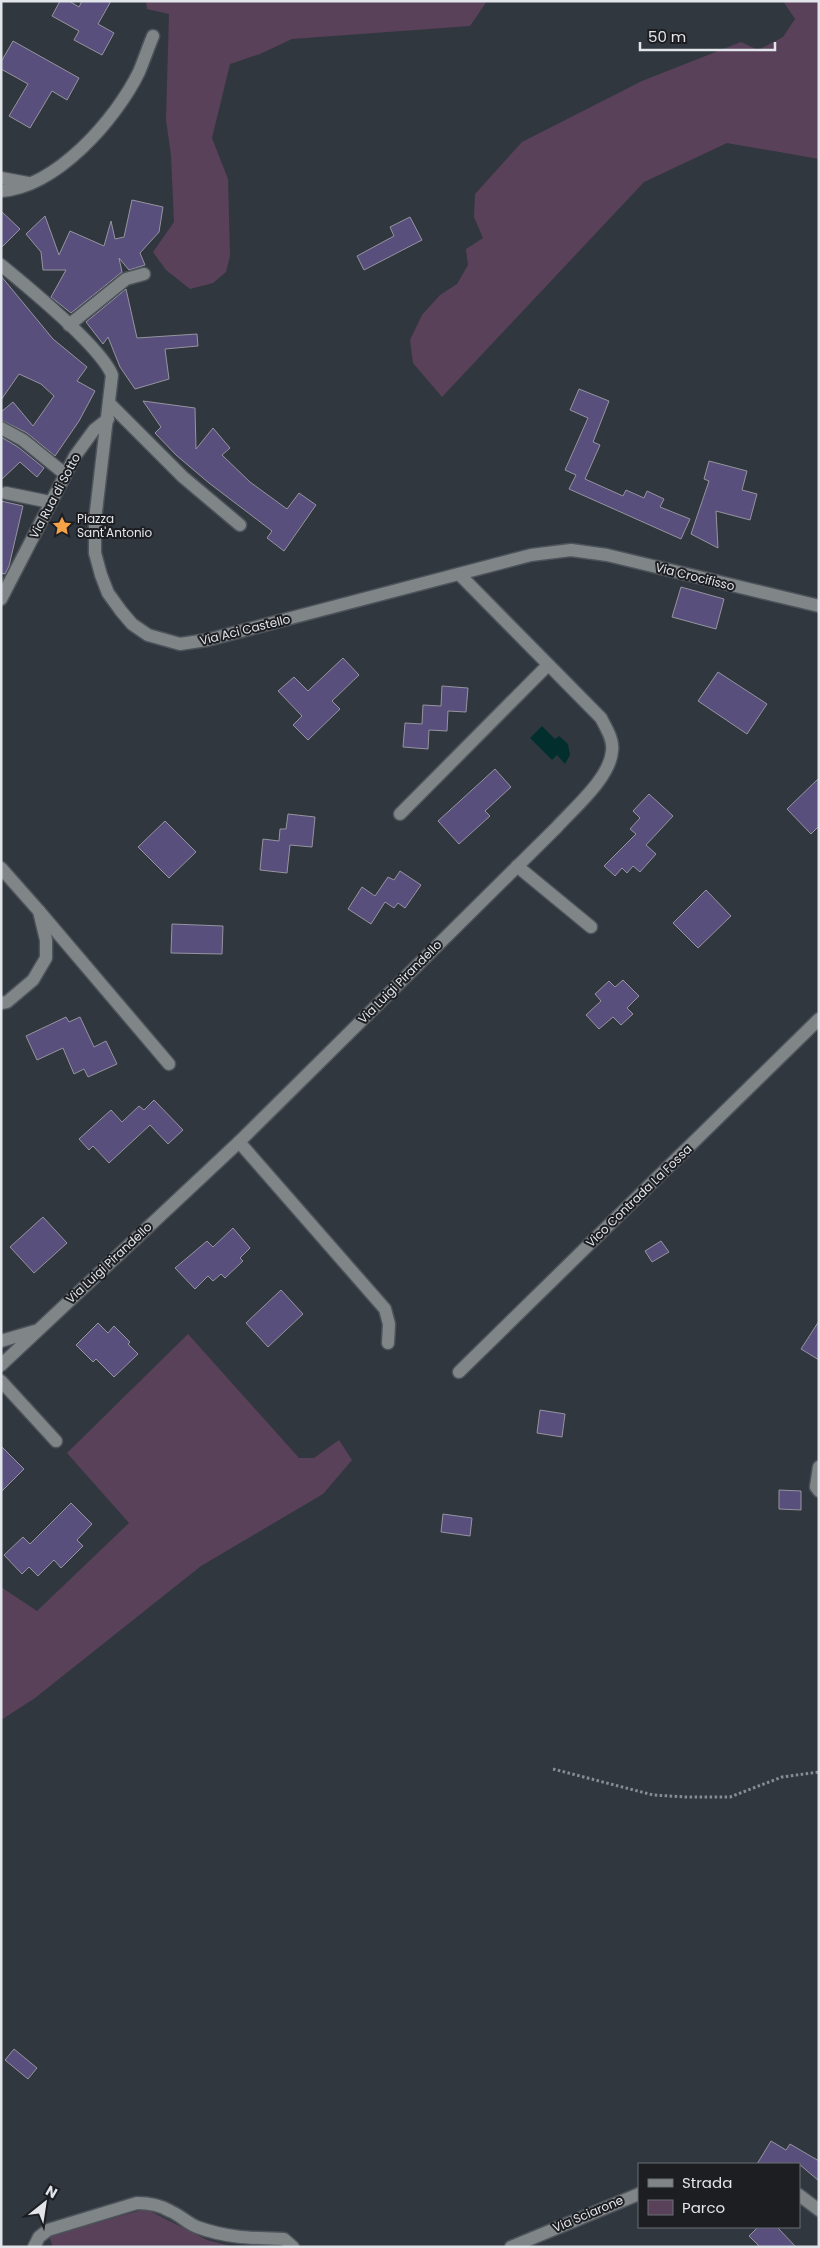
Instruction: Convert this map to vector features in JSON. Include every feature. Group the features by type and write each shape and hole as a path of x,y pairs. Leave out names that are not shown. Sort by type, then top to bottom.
{"street":[{"path":"1,190 30,184 52,171 94,136 122,100 138,72 153,36"},
{"path":"1,178 30,184"},
{"path":"1,265 69,325 107,364 112,375 108,419"},
{"path":"69,325 126,279 144,274"},
{"path":"110,404 183,477 240,525"},
{"name":"Via Rua di Sotto","path":"1,599 75,456 94,430 108,419"},
{"name":"Via Aci Castello","path":"108,419 95,520 95,553 108,593 132,624 148,635 180,644 207,640 531,555 571,550"},
{"path":"1,428 23,440 65,474"},
{"path":"6,493 50,502"},
{"name":"Via Crocifisso","path":"571,550 607,555 819,606"},
{"name":"Via Luigi Pirandello","path":"1,1365 239,1142 517,866 594,786 608,766 613,749 609,734 601,718 459,574"},
{"path":"400,814 548,665"},
{"path":"517,866 591,927"},
{"path":"1,868 169,1064"},
{"path":"1,1003 7,1002 33,980 46,958 46,940 39,911"},
{"name":"Vico Contrada La Fossa","path":"458,1372 819,1019"},
{"path":"239,1142 386,1309 389,1324 388,1343"},
{"path":"1,1341 37,1330"},
{"path":"1,1381 56,1441"},
{"path":"819,1467 816,1486 819,1491"},
{"name":"Via Sciarone","path":"511,2247 638,2194"},
{"path":"800,2196 819,2210"},
{"path":"34,2247 39,2237 48,2230 137,2203 150,2204 170,2210 194,2226 215,2233 241,2238 284,2239 293,2247"}],"path":[{"path":"553,1769 653,1795 686,1797 730,1797 782,1777 819,1772"}],"green space":[{"path":"146,1 487,1 470,26 292,39 260,54 230,64 212,138 228,179 230,256 226,272 213,283 190,289 166,270 153,252 174,222 171,155 166,120 169,14 147,9"},
{"path":"783,1 819,1 819,159 727,143 644,182 442,397 413,363 410,340 422,315 440,295 457,284 468,265 466,249 483,238 474,217 475,194 522,142 642,81 741,42 758,50 783,37 795,19"},
{"path":"188,1334 299,1458 314,1458 339,1440 352,1460 323,1494 201,1566 35,1698 1,1720 1,1587 37,1611 129,1523 67,1453"},
{"path":"146,2209 207,2240 234,2247 53,2247 49,2236"}],"shaded area":[{"path":"542,726 555,739 559,736 568,744 570,755 565,764 557,755 552,760 530,738"}],"building":[{"path":"60,1 69,1 79,7 82,1 111,1 98,24 114,33 102,55 74,40 79,31 52,16"},
{"path":"13,41 79,78 67,100 52,91 30,128 9,116 28,84 1,69 1,62"},
{"path":"132,200 163,207 159,232 140,253 145,265 129,270 119,258 122,272 71,313 51,297 66,270 43,270 41,252 26,234 45,216 59,255 70,231 104,246 111,221 115,239 124,237"},
{"path":"1,211 20,229 1,248"},
{"path":"410,217 422,240 364,270 357,256 394,236 390,227"},
{"path":"1,276 53,339 87,367 77,381 95,391 79,421 55,456 27,433 1,420 1,412 13,402 33,426 54,396 41,384 19,374 1,400"},
{"path":"126,289 137,338 197,334 198,346 165,349 169,379 135,389 120,367 108,337 103,344 86,322"},
{"path":"579,389 609,401 593,442 600,445 585,479 623,496 626,490 644,498 647,491 664,499 660,507 690,519 681,539 569,489 576,475 565,470 588,418 570,410"},
{"path":"143,401 195,408 196,449 213,428 230,448 222,455 250,482 287,509 299,493 316,505 284,551 267,538 272,531 209,483 176,455 155,433 161,427"},
{"path":"1,437 18,447 44,468 37,477 20,462 1,480"},
{"path":"709,461 747,471 742,490 757,494 750,520 716,511 718,548 691,534 709,481 704,479"},
{"path":"1,501 23,506 9,566 5,574 1,573"},
{"path":"681,587 724,599 716,629 672,617"},
{"path":"343,658 359,675 332,701 340,709 308,740 293,725 302,716 278,691 294,677 308,691"},
{"path":"718,672 767,704 747,734 698,701"},
{"path":"442,686 468,688 466,712 448,711 447,731 429,730 428,749 403,747 405,723 422,724 423,705 441,706"},
{"path":"495,769 511,787 485,811 490,816 459,844 438,821"},
{"path":"819,778 819,826 811,834 787,809"},
{"path":"649,794 673,816 646,845 656,854 640,872 633,866 627,873 622,868 615,876 604,866 636,834 630,829 640,818 633,811"},
{"path":"288,814 315,817 312,847 290,845 287,873 260,870 263,839 279,841 280,829 286,829"},
{"path":"165,821 196,852 169,878 138,847"},
{"path":"400,871 421,885 405,908 398,903 394,908 385,902 371,924 348,909 362,887 375,896 388,877 394,880"},
{"path":"706,890 731,916 698,948 673,923"},
{"path":"172,924 223,926 222,954 171,953"},
{"path":"623,980 639,996 627,1008 633,1014 621,1025 613,1017 599,1029 586,1015 601,1001 595,994 609,981 615,987"},
{"path":"66,1017 69,1022 80,1017 94,1047 106,1041 117,1064 88,1077 84,1069 74,1074 63,1048 37,1060 26,1036"},
{"path":"154,1100 183,1130 168,1144 150,1125 109,1163 93,1146 89,1150 79,1139 111,1110 122,1122 139,1106 144,1110"},
{"path":"43,1217 67,1243 34,1273 10,1247"},
{"path":"233,1228 250,1248 240,1258 243,1261 225,1278 221,1274 213,1281 208,1276 195,1289 175,1268 207,1241 213,1247"},
{"path":"661,1241 669,1252 652,1262 645,1251"},
{"path":"281,1290 303,1314 268,1347 246,1323"},
{"path":"819,1321 819,1360 801,1349"},
{"path":"98,1323 108,1333 114,1326 130,1342 128,1344 138,1354 114,1377 96,1359 93,1362 76,1345"},
{"path":"540,1410 565,1414 562,1437 537,1433"},
{"path":"1,1446 24,1469 1,1492"},
{"path":"779,1490 801,1491 801,1510 779,1509"},
{"path":"71,1503 92,1524 77,1540 83,1546 61,1568 54,1560 38,1576 29,1567 22,1574 4,1555 23,1537 30,1544"},
{"path":"443,1514 472,1518 470,1536 441,1532"},
{"path":"14,2049 37,2068 28,2079 5,2060"},
{"path":"771,2141 786,2150 790,2144 819,2161 819,2181 800,2163 758,2163"},
{"path":"757,2228 778,2228 796,2247 760,2247 749,2236"}],"place":[{"name":"Piazza Sant'Antonio","path":"62,526"}]}
